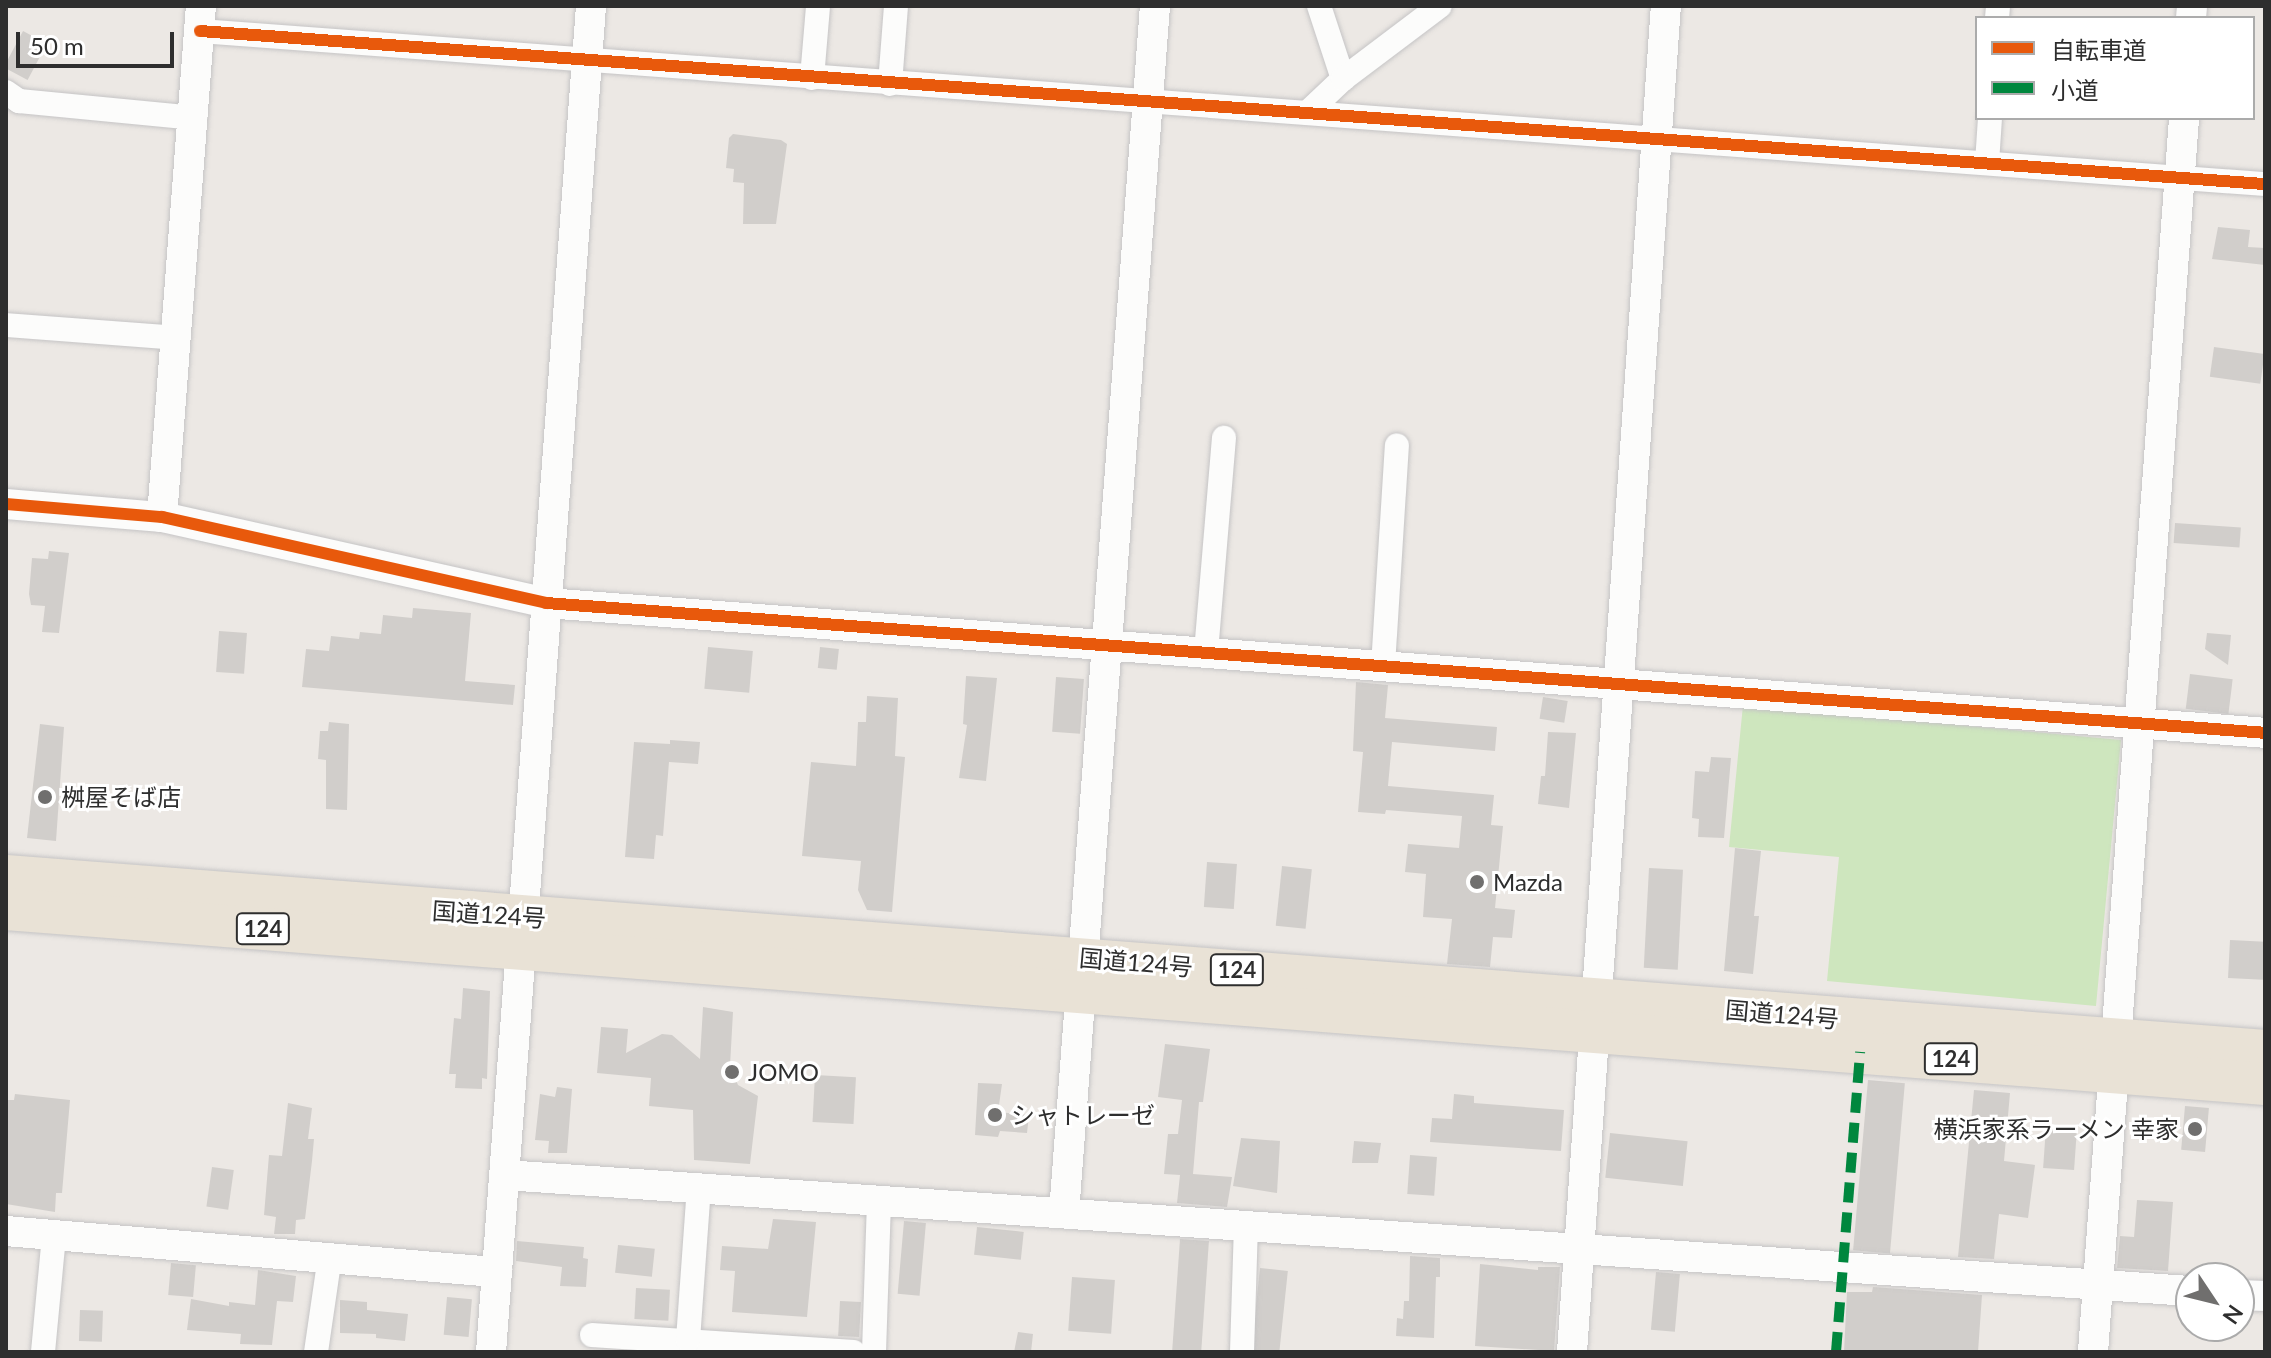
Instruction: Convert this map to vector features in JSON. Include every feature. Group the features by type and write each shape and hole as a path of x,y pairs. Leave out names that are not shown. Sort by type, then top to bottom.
{"highway":[{"name":"国道124号","path":"6,876 521,933"},
{"name":"国道124号","path":"6,909 521,933 1082,975 2115,1057 2265,1084"},
{"name":"国道124号","path":"2115,1057 2265,1051"}],"street":[{"path":"491,1352 591,6"},
{"path":"812,78 818,6"},
{"path":"890,84 896,6"},
{"path":"1064,1213 1155,6"},
{"path":"1319,6 1343,79"},
{"path":"1308,112 1343,79 1440,6"},
{"path":"1572,1352 1616,685 1666,6"},
{"path":"162,517 201,19 587,61 1308,112 1655,141 1878,153 2265,184"},
{"path":"6,92 19,101 195,118"},
{"path":"1987,163 1990,120"},
{"path":"2093,1352 2184,120"},
{"path":"6,325 177,338"},
{"path":"1206,652 1224,438"},
{"path":"1383,666 1397,445"},
{"path":"6,504 162,517 546,603 2265,733"},
{"path":"505,1175 2175,1290"},
{"path":"688,1340 699,1188"},
{"path":"874,1352 879,1201"},
{"path":"1242,1352 1246,1226"},
{"path":"6,1231 497,1272"},
{"path":"43,1352 54,1235"},
{"path":"316,1352 330,1256"},
{"path":"592,1335 853,1352"}],"green space":[{"path":"1743,705 2121,740 2096,1006 1827,981 1839,857 1729,847"}],"building":[{"path":"23,31 47,44 28,80 6,68"},
{"path":"733,134 781,140 787,144 776,224 743,224 744,183 733,182 734,169 726,168 729,138"},
{"path":"2218,227 2250,230 2248,247 2265,248 2265,265 2212,259"},
{"path":"2214,347 2265,354 2260,384 2210,377"},
{"path":"2175,523 2241,528 2239,548 2174,543"},
{"path":"49,551 69,553 59,633 42,632 45,606 31,605 29,594 32,558 48,559"},
{"path":"413,608 471,613 465,681 515,685 513,705 302,687 306,649 329,651 331,636 359,639 360,632 381,634 383,615 412,618"},
{"path":"219,631 247,633 244,674 216,672"},
{"path":"2207,633 2231,635 2228,665 2205,649"},
{"path":"708,647 753,651 749,693 704,689"},
{"path":"820,647 839,649 837,670 818,668"},
{"path":"2190,674 2233,679 2228,714 2186,709"},
{"path":"966,676 997,678 986,781 959,778 967,725 963,724"},
{"path":"1056,677 1084,679 1080,734 1052,732"},
{"path":"1356,682 1388,685 1385,718 1497,727 1495,751 1392,742 1388,786 1494,795 1491,825 1503,826 1495,908 1515,910 1512,938 1493,937 1490,967 1447,964 1452,919 1423,917 1426,874 1405,872 1408,844 1459,848 1462,816 1386,810 1385,814 1358,812 1363,752 1353,751"},
{"path":"867,696 898,698 895,756 905,757 892,912 867,910 858,890 861,861 802,856 811,762 856,766 858,722 866,722"},
{"path":"1543,697 1568,701 1564,723 1540,719"},
{"path":"329,722 349,724 347,810 326,809 326,760 318,759 320,731 328,731"},
{"path":"40,724 64,727 56,841 27,838"},
{"path":"1548,732 1576,733 1569,808 1538,804 1541,776 1545,776"},
{"path":"670,740 700,742 698,764 669,762 663,836 656,835 654,859 625,857 634,742 670,744"},
{"path":"1711,757 1731,758 1724,838 1698,837 1699,819 1692,818 1695,771 1709,772"},
{"path":"1735,848 1761,851 1754,916 1759,916 1753,974 1724,971"},
{"path":"1207,862 1237,864 1234,909 1204,907"},
{"path":"1282,866 1312,869 1306,929 1276,926"},
{"path":"1649,868 1683,870 1678,970 1644,968"},
{"path":"2230,940 2265,942 2263,980 2228,978"},
{"path":"463,988 490,991 487,1079 482,1078 482,1089 455,1088 456,1074 449,1074 454,1018 461,1019"},
{"path":"703,1007 733,1012 730,1066 738,1085 758,1096 750,1164 694,1160 693,1110 649,1106 651,1078 597,1073 601,1027 628,1029 626,1053 662,1034 672,1035 700,1059"},
{"path":"1165,1044 1210,1049 1203,1102 1199,1102 1193,1174 1232,1177 1227,1207 1177,1203 1180,1175 1164,1174 1168,1134 1178,1134 1182,1100 1158,1097"},
{"path":"815,1075 856,1077 853,1124 813,1122"},
{"path":"1868,1080 1905,1083 1890,1254 1853,1250"},
{"path":"978,1083 1002,1084 998,1112 1029,1115 1027,1133 1000,1131 998,1137 975,1135"},
{"path":"557,1087 572,1089 567,1153 548,1153 549,1141 535,1140 540,1094 555,1097"},
{"path":"1974,1090 2010,1093 2004,1161 2035,1165 2028,1218 1999,1214 1994,1259 1958,1257"},
{"path":"15,1094 70,1100 62,1193 56,1193 55,1212 6,1204 6,1100 14,1100"},
{"path":"1454,1094 1474,1096 1474,1103 1564,1110 1561,1151 1430,1142 1432,1118 1452,1119"},
{"path":"288,1103 312,1108 308,1139 314,1139 312,1161 305,1219 296,1220 295,1234 274,1234 276,1217 264,1215 269,1155 282,1156"},
{"name":"横浜家系ラーメン 幸家","path":"2185,1106 2209,1108 2205,1152 2181,1150"},
{"path":"2046,1127 2077,1129 2074,1170 2043,1168"},
{"path":"1610,1133 1688,1141 1683,1186 1605,1178"},
{"path":"1241,1138 1280,1141 1277,1193 1233,1186"},
{"path":"1354,1141 1381,1143 1378,1163 1352,1163"},
{"path":"1410,1155 1437,1157 1434,1196 1407,1194"},
{"path":"212,1167 234,1170 228,1210 206,1207"},
{"path":"2137,1200 2173,1202 2168,1271 2117,1268 2120,1236 2134,1237"},
{"path":"773,1219 816,1222 807,1317 732,1312 735,1271 720,1270 722,1246 768,1249"},
{"path":"904,1221 926,1223 920,1296 898,1294"},
{"path":"977,1227 1024,1232 1021,1260 974,1255"},
{"path":"1180,1239 1209,1241 1201,1352 1172,1352"},
{"path":"517,1241 584,1247 583,1258 588,1259 586,1287 560,1286 562,1267 516,1261"},
{"path":"618,1245 655,1249 652,1277 615,1273"},
{"path":"1410,1256 1440,1258 1440,1277 1436,1277 1434,1338 1396,1336 1397,1318 1403,1319 1404,1301 1409,1301"},
{"path":"171,1263 196,1265 193,1297 168,1295"},
{"path":"1480,1264 1538,1270 1538,1267 1560,1267 1554,1351 1475,1346"},
{"path":"1260,1268 1288,1271 1279,1352 1251,1352"},
{"path":"258,1270 296,1276 293,1302 277,1301 272,1345 240,1344 241,1334 187,1330 191,1299 229,1306 229,1302 255,1305"},
{"path":"1656,1272 1680,1274 1675,1332 1651,1330"},
{"path":"1072,1277 1115,1280 1111,1334 1068,1331"},
{"path":"1873,1287 1982,1295 1978,1352 1844,1352 1847,1292 1872,1292"},
{"path":"636,1288 670,1290 668,1321 634,1319"},
{"path":"447,1297 472,1299 469,1337 444,1335"},
{"path":"340,1300 367,1302 367,1310 408,1314 405,1341 376,1338 376,1334 340,1333"},
{"path":"840,1301 861,1302 859,1337 838,1336"},
{"path":"80,1310 103,1311 102,1342 79,1341"},
{"path":"1018,1332 1033,1334 1031,1352 1014,1352"}],"marked path":[{"path":"1836,1352 1860,1052"}],"cycle path":[{"path":"200,31 2265,184"},
{"path":"6,504 162,517 546,603 2265,733"}],"place":[{"name":"桝屋そば店","path":"45,797"},
{"name":"Mazda","path":"1477,882"},
{"name":"JOMO","path":"732,1072"},
{"name":"シャトレーゼ","path":"995,1115"},
{"name":"横浜家系ラーメン 幸家","path":"2195,1129"}]}
